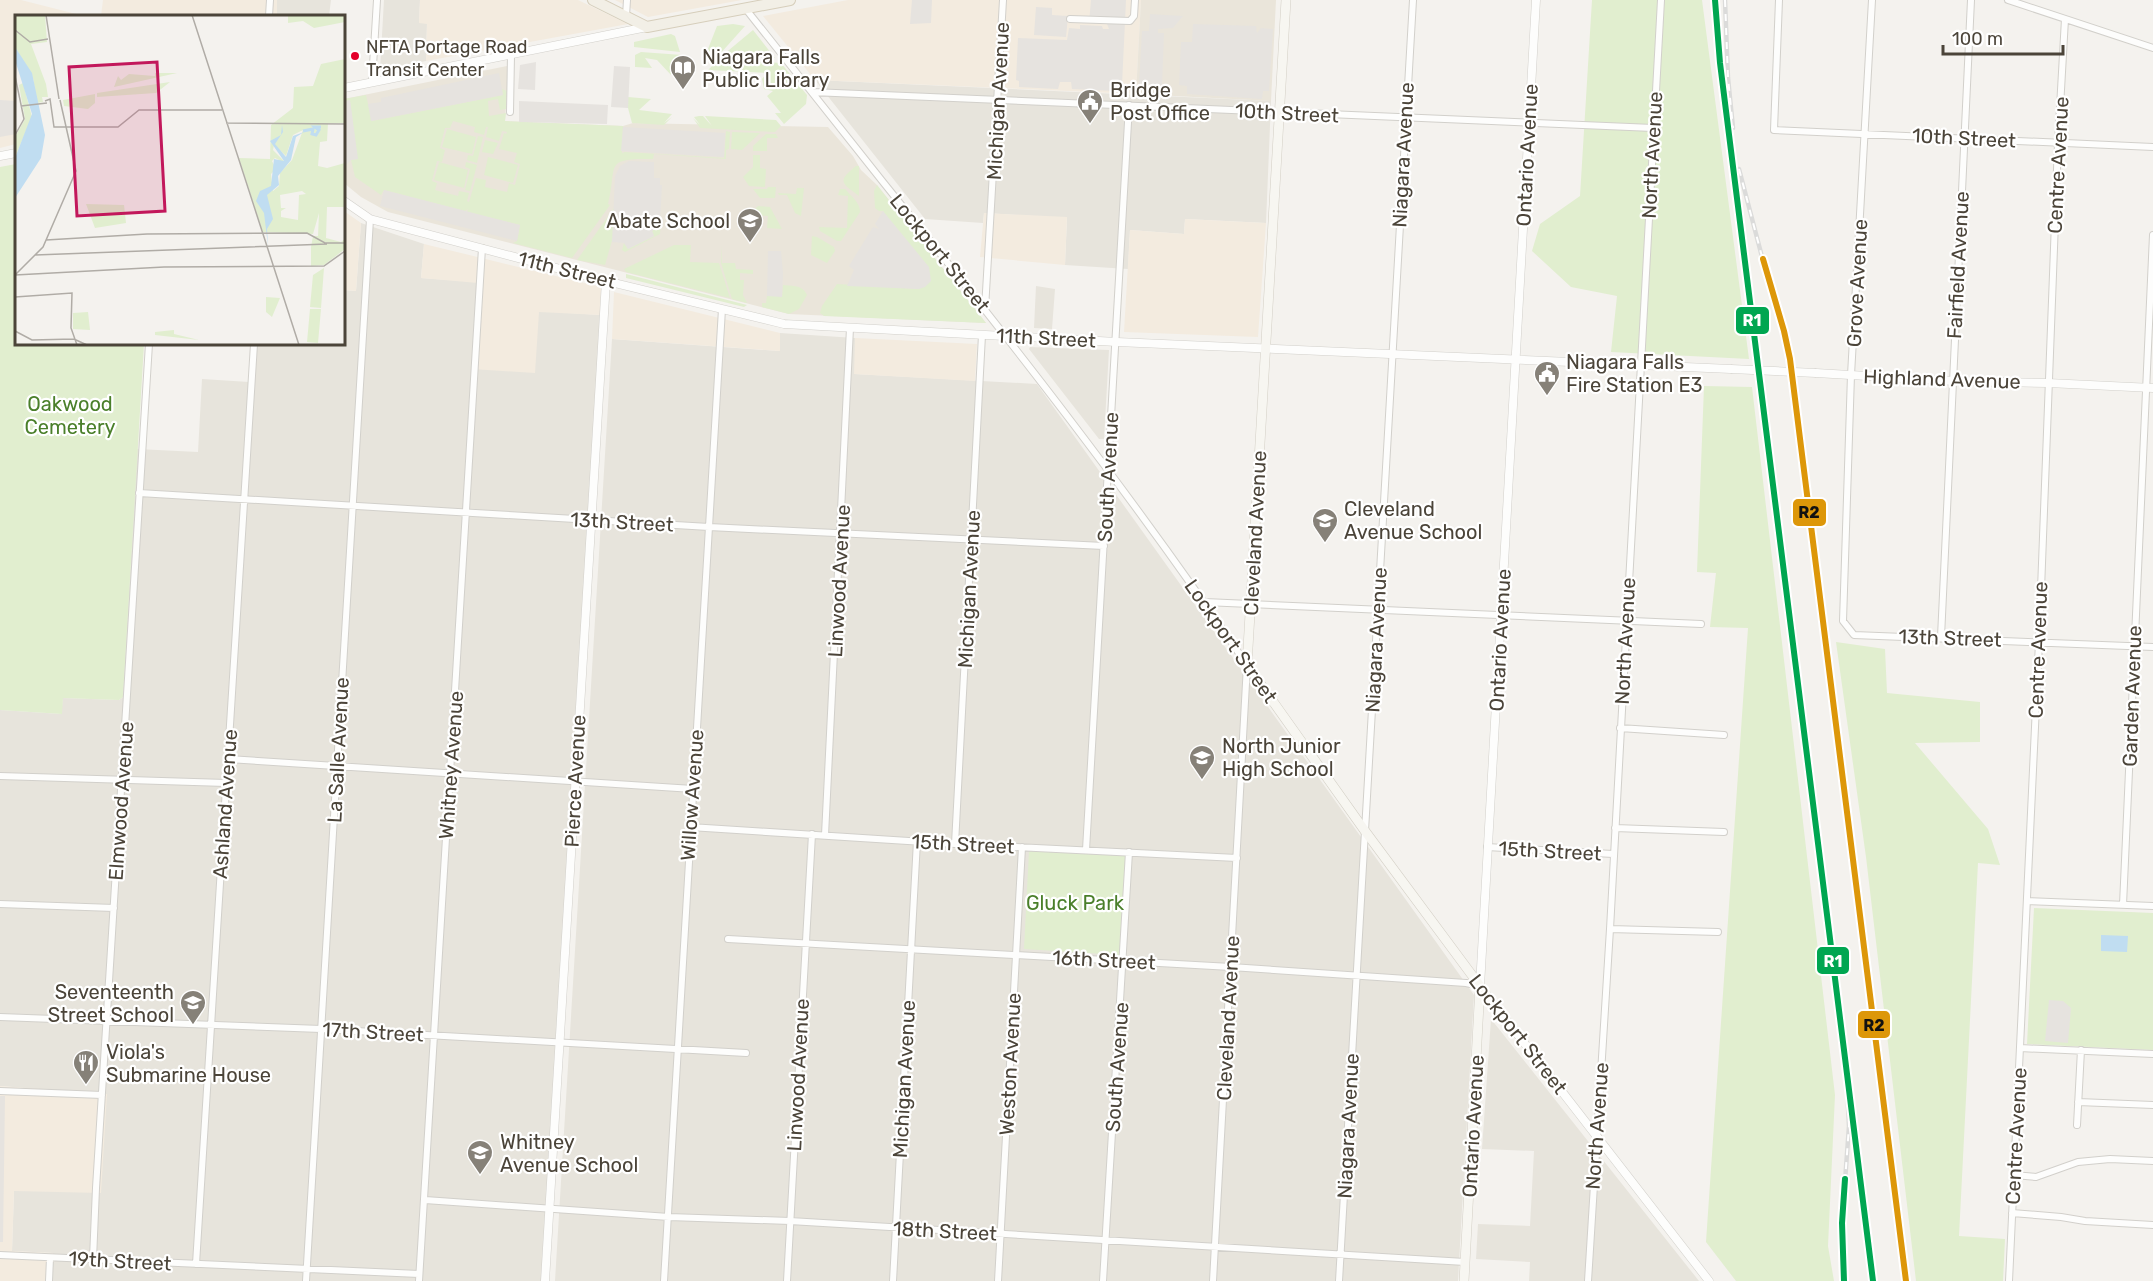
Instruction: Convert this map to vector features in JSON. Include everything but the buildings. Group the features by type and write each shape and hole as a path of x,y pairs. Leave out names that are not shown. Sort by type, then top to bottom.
{"main road":[{"path":"593,0 647,27 733,5 745,8 790,0"},
{"name":"Cleveland Avenue","path":"1247,665 1286,0"},
{"name":"Lockport Street","path":"1247,665 1365,831 1480,986"},
{"name":"Ontario Avenue","path":"1464,1281 1480,986"}],"street":[{"path":"269,15 270,0"},
{"path":"372,82 377,0"},
{"path":"626,16 627,0"},
{"name":"Michigan Avenue","path":"985,309 1004,0"},
{"path":"1070,19 1131,21 1134,16 1135,0"},
{"name":"Niagara Avenue","path":"1339,1281 1413,0"},
{"name":"Ontario Avenue","path":"1480,986 1536,0"},
{"name":"North Avenue","path":"1588,1281 1610,929 1661,0"},
{"name":"10th Street","path":"1779,0 1774,130 2153,147"},
{"name":"Grove Avenue","path":"1854,635 1843,621 1851,375 1872,0"},
{"name":"Fairfield Avenue","path":"1941,638 1971,0"},
{"path":"2008,0 2153,48"},
{"name":"Lockport Street","path":"745,8 1007,336 1109,470 1205,602 1247,665"},
{"name":"Centre Avenue","path":"2009,1281 2065,19"},
{"path":"345,88 647,27"},
{"path":"510,112 511,55"},
{"name":"10th Street","path":"813,92 1653,128"},
{"name":"South Avenue","path":"1086,850 1129,105"},
{"path":"0,156 15,153"},
{"name":"11th Street","path":"345,202 370,219 606,281 784,324 1117,342 1731,369"},
{"name":"La Salle Avenue","path":"306,1281 370,219"},
{"name":"Garden Avenue","path":"2123,905 2134,646 2150,387 2153,235"},
{"name":"Whitney Avenue","path":"419,1278 482,248"},
{"name":"Pierce Avenue","path":"545,1281 606,281"},
{"name":"Willow Avenue","path":"664,1281 722,309"},
{"name":"Linwood Avenue","path":"825,835 850,328"},
{"name":"Michigan Avenue","path":"955,844 982,335"},
{"name":"Elmwood Avenue","path":"93,1259 149,345"},
{"name":"Ashland Avenue","path":"196,1264 254,345"},
{"name":"Highland Avenue","path":"1731,369 1953,381 2150,387"},
{"name":"13th Street","path":"140,493 709,527 1104,546"},
{"path":"1205,602 1701,624"},
{"name":"13th Street","path":"1854,635 2153,647"},
{"name":"Cleveland Avenue","path":"1213,1281 1247,665"},
{"path":"1620,728 1724,735"},
{"path":"228,759 693,789"},
{"path":"0,776 226,783"},
{"name":"15th Street","path":"690,827 955,844 1237,858"},
{"name":"15th Street","path":"1615,828 1724,832"},
{"name":"Linwood Avenue","path":"786,1281 812,834"},
{"name":"Michigan Avenue","path":"893,1281 917,841"},
{"name":"Weston Avenue","path":"998,1281 1022,847"},
{"name":"15th Street","path":"1487,847 1613,854"},
{"name":"South Avenue","path":"1103,1281 1129,852"},
{"path":"2027,901 2153,906"},
{"path":"0,904 114,908"},
{"path":"1610,929 1718,932"},
{"name":"16th Street","path":"728,939 911,951 1231,967 1466,983 1480,986"},
{"name":"Lockport Street","path":"1480,986 1708,1280"},
{"name":"17th Street","path":"0,1017 321,1029 746,1053"},
{"path":"2020,1048 2153,1054"},
{"path":"2077,1125 2081,1050"},
{"path":"0,1091 102,1095"},
{"path":"2078,1102 2153,1105"},
{"path":"2014,1176 2036,1177 2078,1162 2110,1159 2153,1161"},
{"name":"18th Street","path":"425,1200 669,1217 790,1221 1215,1245 1465,1262"},
{"path":"2012,1214 2153,1225"},
{"name":"19th Street","path":"0,1255 306,1269 419,1278"},
{"path":"49,1281 50,1258"}],"shaded area":[{"path":"0,0 21,0 80,15 15,15 15,144 0,148"},
{"path":"103,0 277,0 277,15 101,15"},
{"path":"277,0 331,0 329,15 277,15"},
{"path":"384,0 420,0 419,23 427,23 426,61 380,70"},
{"path":"420,0 578,0 628,24 426,61 427,24 419,23"},
{"path":"615,0 742,0 648,17"},
{"path":"848,0 1141,0 1136,94 815,80 763,16"},
{"path":"912,0 932,0 931,23 910,24"},
{"path":"1091,0 1126,0 1122,85 1115,85 1115,91 1072,89 1071,82 1060,82 1058,89 1019,87 1019,81 1016,80 1018,38 1067,40 1069,28 1080,29 1080,25 1102,26 1103,29 1109,29 1107,24 1089,23"},
{"path":"1141,0 1276,0 1271,101 1136,94"},
{"path":"1036,7 1052,8 1052,15 1068,16 1066,37 1034,35"},
{"path":"1150,14 1183,16 1173,28 1158,29 1158,33 1164,33 1162,85 1139,84 1142,31 1149,31"},
{"path":"1193,24 1256,26 1257,33 1261,28 1273,29 1269,91 1263,91 1262,99 1187,94 1187,86 1179,85 1181,42 1192,42"},
{"path":"536,62 535,90 518,89 520,65"},
{"path":"507,66 505,121 623,126 633,123 828,127 986,323 789,314 388,212 361,197 345,184 345,99"},
{"path":"614,66 630,67 628,108 611,107"},
{"path":"499,73 503,95 371,121 368,104 381,102 381,98"},
{"path":"815,80 1271,101 1266,223 1185,219 1184,234 1130,230 1128,269 1065,265 1067,218 984,213 983,223 925,219"},
{"path":"0,100 15,101 15,134 0,137"},
{"path":"350,100 358,159 351,160 345,166 345,101"},
{"path":"519,101 608,105 607,124 519,122"},
{"path":"623,127 725,133 724,157 621,151"},
{"path":"629,161 654,162 654,178 660,178 660,185 662,185 660,222 652,231 654,236 628,249 624,243 612,242 615,176 620,166"},
{"path":"384,190 520,225 517,241 380,206"},
{"path":"883,211 929,267 931,281 925,287 919,289 847,286 854,270 849,266 873,227 879,229 875,224"},
{"path":"345,212 361,223 356,291 345,290"},
{"path":"984,213 1067,217 1065,265 980,257"},
{"path":"1185,219 1266,223 1258,337 1124,332 1130,230 1184,234"},
{"path":"361,223 424,244 421,278 478,282 539,311 600,315 541,1281 52,1281 53,1253 12,1251 14,1191 107,1095 0,1086 0,710 61,714 63,698 119,700 123,697 137,449 198,452 202,379 249,382 251,345 345,345 345,290 356,291"},
{"path":"424,244 601,287 600,315 539,312 535,373 472,369 478,283 421,278"},
{"path":"768,251 781,251 782,297 767,296"},
{"path":"1036,286 1055,289 1052,329 1034,328"},
{"path":"614,292 780,333 780,351 612,339"},
{"path":"780,333 855,338 855,374 1037,384 1474,995 1458,1281 555,1281 612,339 779,351"},
{"path":"855,338 977,344 975,381 854,374"},
{"path":"1030,347 1109,350 1104,439 1099,439 1029,349"},
{"path":"2049,1000 2063,1001 2071,1008 2068,1043 2045,1041"},
{"path":"1491,1019 1699,1281 1529,1281 1530,1262 1476,1259 1478,1224 1530,1226 1534,1151 1482,1149"},
{"path":"0,1086 107,1094 101,1193 14,1191 12,1251 53,1253 52,1281 0,1281"},
{"path":"0,1096 5,1096 3,1242 0,1242"}],"green space":[{"path":"1592,0 1702,0 1749,359 1611,352 1617,296 1571,287 1532,251 1540,224 1580,196"},
{"path":"733,24 745,26 719,55 706,54 717,26"},
{"path":"753,30 775,58 723,55"},
{"path":"671,34 675,36 680,52 634,47 634,42"},
{"path":"641,52 682,55 688,67 682,63 673,63 680,72 671,72 671,75 657,60 645,58 652,68 635,67 635,55"},
{"path":"720,59 781,63 807,95 806,104 784,124 775,113 781,113 767,96 773,91 764,89 762,79 767,73 708,70"},
{"path":"502,89 507,91 506,109 500,110 498,99 488,101 489,116 506,113 505,121 623,126 622,153 625,152 724,158 726,131 730,132 726,159 654,154 653,159 626,160 615,166 608,204 610,205 572,258 513,243 517,241 520,225 467,212 468,209 465,211 384,190 381,195 355,177 351,160 357,159 350,101 345,101 345,99 366,95 372,121 503,95","holes":["453,121 475,127 474,132 484,135 488,127 486,137 499,141 502,131 507,132 504,133 499,149 517,153 514,162 520,164 515,185 509,183 507,192 485,187 486,180 476,178 469,202 467,201 469,193 459,191 458,196 435,190 437,183 432,181 437,161 442,162 445,150 440,148 445,128 450,128"]},
{"path":"628,97 651,99 639,110 672,114 664,123 672,117 664,125 632,123"},
{"path":"703,116 712,126 705,116 776,120 781,126 775,132 700,128 693,118 700,125 694,117"},
{"path":"447,129 476,137 472,154 442,147"},
{"path":"732,132 760,133 742,150 731,149"},
{"path":"766,134 776,134 778,138 767,138 767,151 753,151 753,146"},
{"path":"478,136 483,137 477,163 467,160 468,155 473,156"},
{"path":"485,140 498,143 493,154 482,152"},
{"path":"753,155 760,155 760,168 766,169 765,187 749,186 743,177 753,167"},
{"path":"488,157 518,165 513,183 484,175"},
{"path":"439,162 468,170 464,188 434,180"},
{"path":"466,162 477,165 470,191 465,190 470,169 465,167"},
{"name":"Oakwood Cemetery","path":"15,164 15,345 144,345 123,697 119,700 63,698 62,714 0,710 0,167"},
{"path":"859,166 859,196 844,182 846,175"},
{"path":"877,185 986,323 824,316 820,313 822,306 837,284 919,289 883,211 875,208 874,191"},
{"path":"776,187 775,198 760,198 753,189 767,189"},
{"path":"797,188 804,188 801,216 795,213 787,195 778,193 796,194"},
{"path":"840,189 845,189 855,199 860,212 841,241 837,241 820,231 819,227 847,228 848,196 838,195"},
{"path":"758,206 770,207 782,229 767,228 768,216 755,215 755,209"},
{"path":"614,208 613,237 605,265 577,260"},
{"path":"661,219 660,234 625,252 622,250 624,243 628,249 654,236 652,231"},
{"path":"812,236 834,247 835,251 827,263 811,255"},
{"path":"674,245 691,245 690,262 719,263 730,298 626,272 624,269"},
{"path":"722,245 722,263 735,263 736,269 753,270 753,274 740,273 740,280 744,280 743,295 747,303 732,299 721,263"},
{"path":"626,274 747,305 744,307 626,278"},
{"path":"783,285 803,289 807,295 799,309 789,314 762,307 762,303 766,303 767,296 782,296"},
{"path":"1704,386 1752,387 1835,1095 1828,1246 1834,1281 1736,1281 1706,1242 1748,628 1710,627 1716,573 1697,572"},
{"path":"1836,642 1885,649 1887,693 1980,702 1980,742 1915,743 1988,829 2000,865 1978,863 1959,1236 2005,1239 2003,1281 1916,1281 1866,857"},
{"name":"Gluck Park","path":"1029,851 1126,856 1120,955 1024,949"},
{"path":"2034,908 2153,913 2153,1050 2027,1044"}],"water":[{"path":"2101,935 2128,936 2127,952 2101,951"}],"railway":[{"path":"1725,0 1728,78 1733,128"},
{"path":"1739,169 1790,359 1906,1281"},
{"path":"1844,1281 1842,1223 1849,1126 1846,1068"}],"transit line":[{"name":"R1","path":"1715,0 1720,63 1873,1281"},
{"name":"R2","path":"1763,259 1790,359 1906,1281"},
{"name":"R1","path":"1844,1281 1842,1223 1845,1179"}],"place":[{"name":"NFTA Portage Road Transit Center","path":"355,56"},
{"name":"Niagara Falls Public Library","path":"683,91"},
{"name":"Bridge Post Office","path":"1090,125"},
{"name":"Abate School","path":"750,244"},
{"name":"Niagara Falls Fire Station E3","path":"1547,397"},
{"name":"Cleveland Avenue School","path":"1325,544"},
{"name":"North Junior High School","path":"1202,781"},
{"name":"Seventeenth Street School","path":"193,1026"},
{"name":"Viola's Submarine House","path":"86,1086"},
{"name":"Whitney Avenue School","path":"480,1176"}]}
